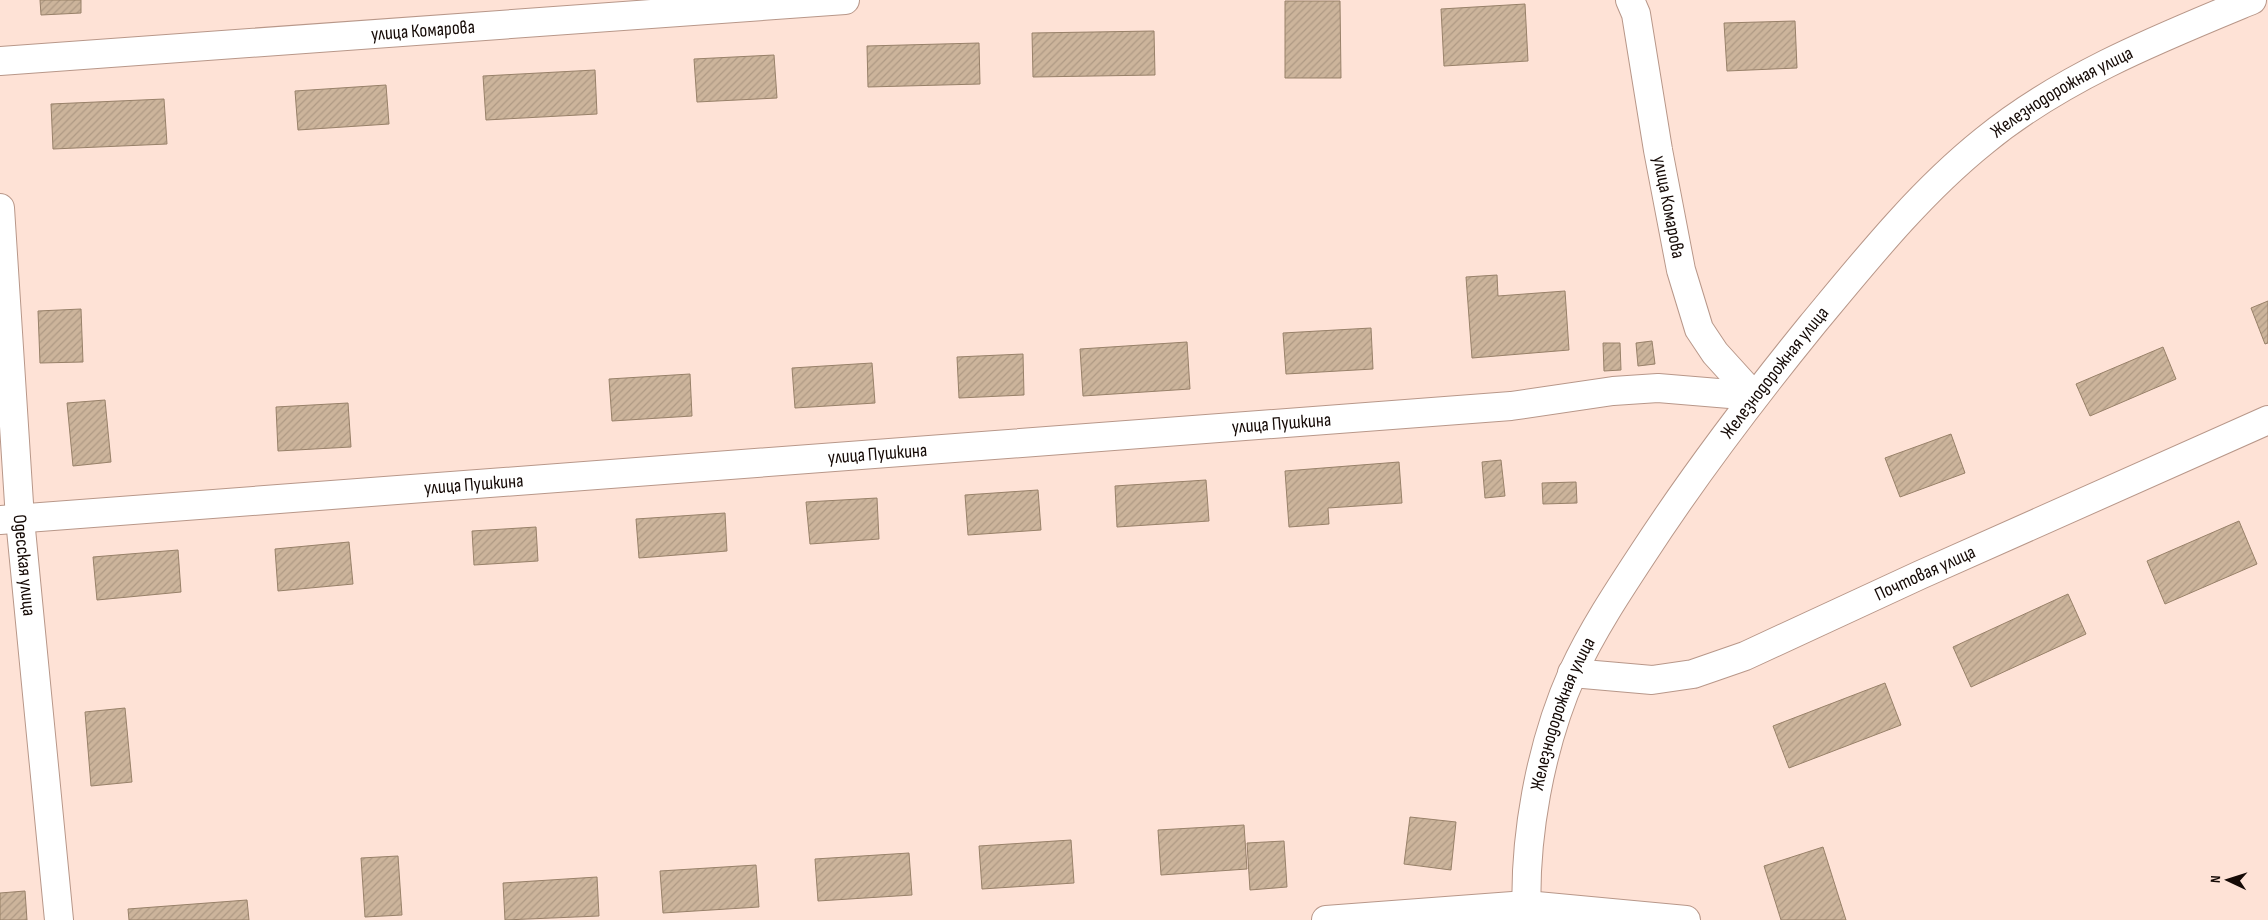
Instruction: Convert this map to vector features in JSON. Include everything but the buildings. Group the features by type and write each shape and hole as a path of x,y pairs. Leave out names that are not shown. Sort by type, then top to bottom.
{"street":[{"name":"улица Комарова","path":"0,61 844,0"},
{"name":"улица Комарова","path":"1630,0 1638,23 1658,150 1682,270 1699,329 1715,353 1754,396"},
{"name":"Железнодорожная улица","path":"1526,913 1528,847 1536,797 1550,737 1572,673 1603,614 1663,522 1754,396 1902,220 1936,183 1985,140 2031,107 2076,80 2151,44 2252,0"},
{"name":"Одесская улица","path":"0,208 10,520 59,920"},
{"name":"улица Пушкина","path":"10,520 1511,406 1658,388 1754,396"},
{"name":"Почтовая улица","path":"1572,673 1652,680 1693,674 1746,656 1920,575 2268,420"},
{"path":"1326,920 1526,913 1686,920"}]}
